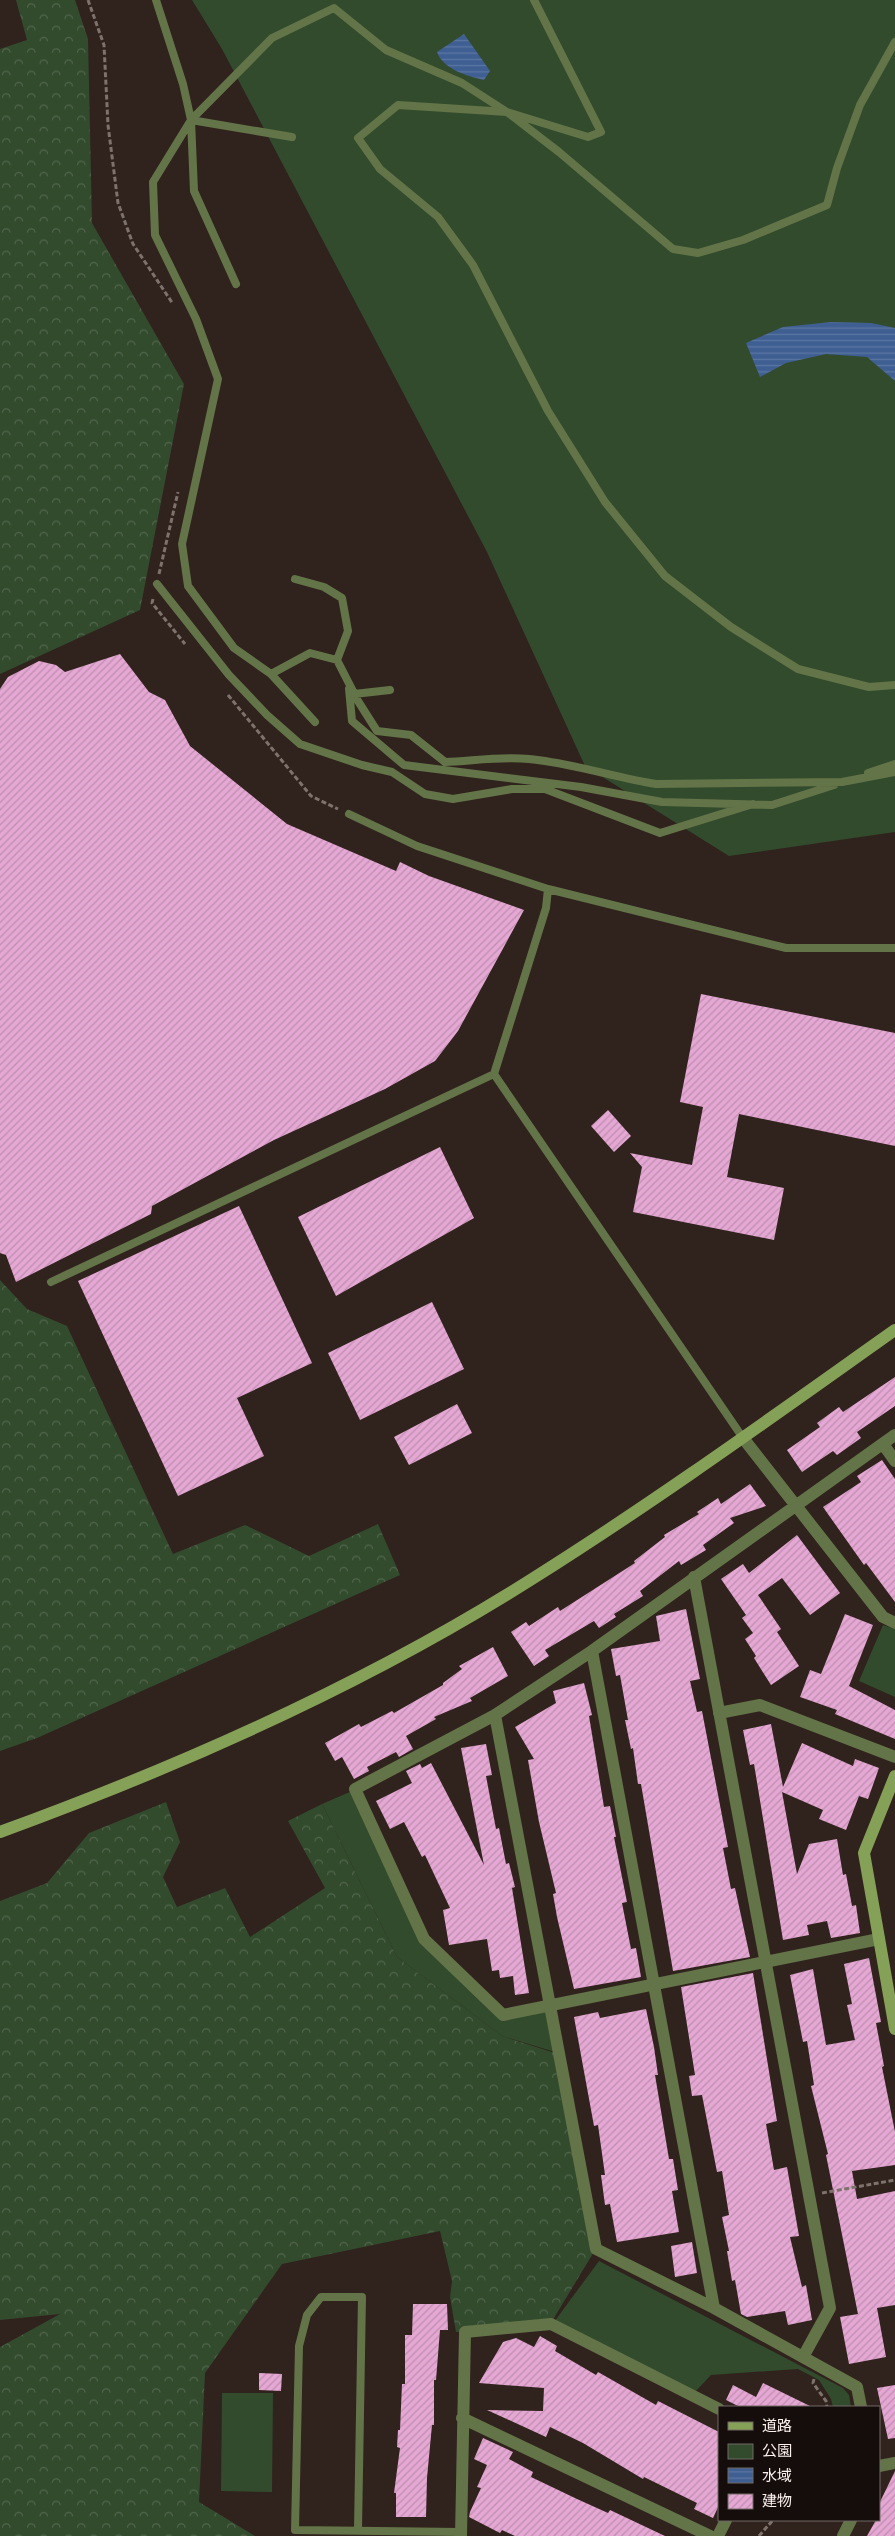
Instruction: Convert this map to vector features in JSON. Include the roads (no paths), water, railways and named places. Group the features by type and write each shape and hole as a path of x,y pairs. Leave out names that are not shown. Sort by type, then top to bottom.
{"street":[{"path":"0,1832 162,1768 274,1719 403,1654 532,1580 743,1438 895,1330"},
{"path":"879,1938 502,2015 424,1939 355,1789 495,1715 592,1651 895,1435"},
{"path":"743,1438 883,1617 895,1623"},
{"path":"883,1444 895,1460"},
{"path":"694,1577 830,2308 804,2357"},
{"path":"592,1651 714,2308"},
{"path":"719,1713 760,1705 895,1757"},
{"path":"495,1715 596,2249 714,2308 857,2387 861,2406"},
{"path":"895,1776 864,1853 895,2029"},
{"path":"461,2534 465,2332 551,2324 718,2408"},
{"path":"462,2418 710,2536"},
{"path":"880,2466 895,2464"},
{"path":"718,2536 726,2521"},
{"path":"843,2536 850,2521"}],"lane":[{"path":"156,0 183,84 191,120 194,191 236,284"},
{"path":"534,0 601,132 588,137 507,112 398,105 358,138 380,169 438,217 474,265 548,412 605,502 665,576 731,627 798,669 869,687 895,685"},
{"path":"316,722 271,674 234,648 188,586 182,544 218,379 196,319 155,235 153,182 191,120 272,38 334,8 386,50 462,82 507,112 559,152 673,249 698,253 743,240 827,205 837,168 860,105 895,42"},
{"path":"191,120 292,137"},
{"path":"295,579 324,587 342,598 348,631 337,660"},
{"path":"157,584 229,675 267,715 300,744 362,765 392,772 425,794 453,800 512,789 545,789 660,833 753,804"},
{"path":"271,674 310,654 337,660 354,694 377,731 411,734 445,762 527,759 572,765 626,779 656,784 842,782 895,772"},
{"path":"349,682 352,721 404,765 581,787 662,802 772,805 895,764"},
{"path":"354,694 390,690"},
{"path":"349,814 417,846 548,889 786,948 895,948"},
{"path":"52,1282 494,1074 546,908 548,889"},
{"path":"494,1074 743,1438"},
{"path":"358,2529 362,2297 320,2297 307,2315 299,2346 295,2530 358,2529 461,2534"}],"water":[{"path":"464,34 490,71 484,80 456,71 444,63 437,52"},
{"path":"831,322 871,323 895,328 895,381 867,357 826,354 786,363 760,377 746,343 783,327"}]}
